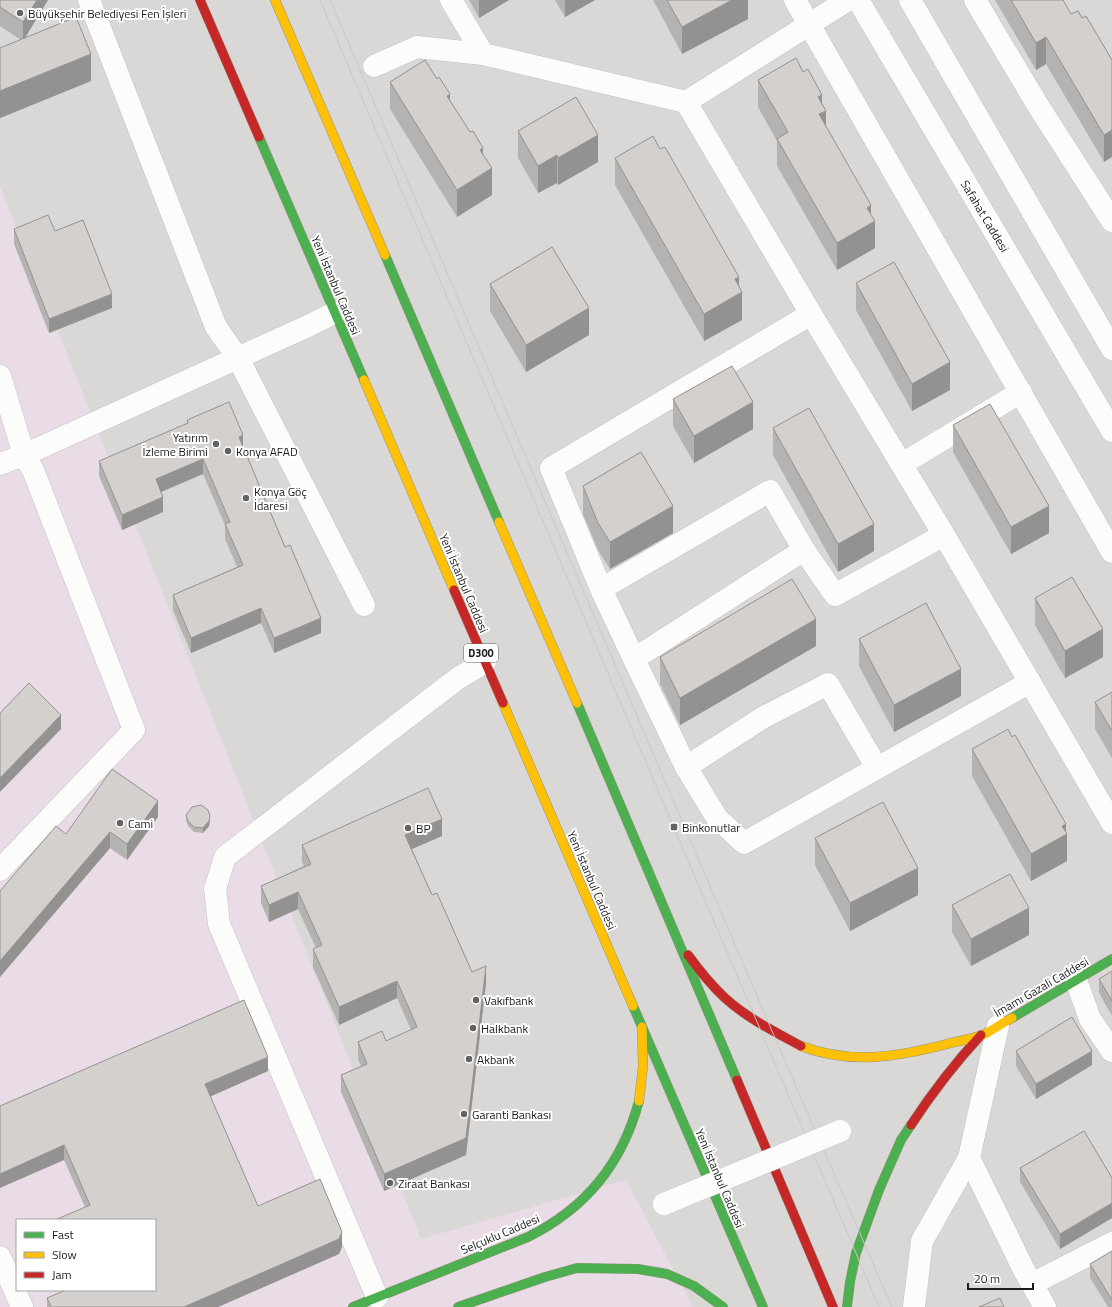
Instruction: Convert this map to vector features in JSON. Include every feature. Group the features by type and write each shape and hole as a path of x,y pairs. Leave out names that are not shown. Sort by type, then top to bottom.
{"main road":[{"name":"Yeni İstanbul Caddesi","path":"200,0 763,1307"},
{"path":"275,0 684,950 833,1307"},
{"path":"684,950 705,977 725,998 745,1013 772,1031 802,1046 826,1054 869,1057 891,1056 928,1049 990,1030"},
{"name":"İmamı Gazali Caddesi","path":"990,1030 1112,959"},
{"name":"Selçuklu Caddesi","path":"353,1307 379,1302 528,1237 552,1224 588,1195 603,1178 618,1157 629,1134 638,1108 643,1058 642,1024"},
{"path":"847,1307 856,1253 879,1190 901,1140 929,1097 962,1056 990,1030"},
{"path":"458,1307 545,1277 577,1268 638,1268 667,1274 694,1286 723,1307"}],"street":[{"path":"89,0 216,327 238,358 364,605"},
{"path":"451,0 483,54"},
{"path":"795,0 1112,552"},
{"path":"374,66 417,47 483,54 686,102 848,0"},
{"name":"Safahat Caddesi","path":"858,0 1112,431"},
{"path":"910,0 1112,349"},
{"path":"975,0 1037,104 1112,221"},
{"path":"686,102 944,535 1112,823"},
{"path":"0,464 24,455 334,313"},
{"path":"811,314 550,468 601,589 686,767 717,818 744,843 1030,682"},
{"path":"0,376 24,455 33,470 134,730 0,870"},
{"path":"902,464 1021,392"},
{"path":"601,589 770,491 804,550 835,595 944,535"},
{"path":"634,659 804,550"},
{"path":"379,1302 219,924 215,889 225,857 457,679 485,662"},
{"path":"686,767 764,717 828,684 877,768"},
{"path":"1076,980 1090,1019 1112,1051"},
{"path":"914,1307 922,1241 969,1158 990,1030"},
{"path":"664,1204 840,1130"},
{"path":"969,1158 1045,1307"},
{"path":"1032,1284 1112,1243"},
{"path":"0,1257 22,1307"}],"shaded area":[{"path":"0,0 1112,0 1112,1307 0,1307"},
{"path":"0,187 421,1239 626,1180 693,1307 0,1307"},
{"path":"818,702 850,759 745,814 714,762"}],"building":[{"path":"0,0 37,0 23,22 0,7"},
{"path":"667,0 732,0 682,27"},
{"path":"1011,0 1063,0 1071,14 1078,11 1082,18 1086,16 1112,60 1112,130 1104,135 1046,37 1036,43"},
{"path":"76,17 91,54 0,91 0,48"},
{"path":"796,58 803,72 808,69 822,95 818,97 826,111 819,114 871,205 867,208 875,221 837,243 777,139 788,132 758,80"},
{"path":"425,60 437,79 439,77 450,94 447,96 470,132 473,131 483,148 480,150 492,168 457,190 390,82"},
{"path":"576,97 598,135 558,158 557,155 538,166 518,131"},
{"path":"653,136 660,149 665,147 739,277 735,279 742,292 704,314 615,158"},
{"path":"48,215 55,231 83,220 112,294 49,319 14,229"},
{"path":"552,247 589,308 526,345 490,284"},
{"path":"894,262 950,362 912,384 856,283"},
{"path":"732,366 753,402 694,436 673,399"},
{"path":"229,402 243,435 239,437 285,547 290,545 321,618 274,638 261,608 191,638 173,595 243,565 225,524 230,522 203,459 156,479 163,497 122,515 99,461 188,423 187,420"},
{"path":"990,404 1049,506 1011,527 953,425"},
{"path":"809,408 874,524 838,544 773,428"},
{"path":"641,452 673,506 610,542 598,523 583,486"},
{"path":"1072,577 1103,629 1065,651 1035,598"},
{"path":"792,579 816,619 680,698 660,657"},
{"path":"926,603 961,669 894,705 859,639"},
{"path":"29,683 61,715 0,778 0,713"},
{"path":"1112,692 1112,731 1095,702"},
{"path":"1008,729 1012,737 1015,735 1066,824 1062,826 1067,834 1031,854 972,749"},
{"path":"112,769 158,801 127,844 110,832 0,961 0,891 56,826 66,834"},
{"path":"428,788 442,819 405,835 432,895 437,893 472,972 486,966 466,1138 384,1174 341,1075 367,1064 358,1042 382,1031 386,1041 417,1027 397,981 339,1007 313,949 322,945 298,892 269,905 261,886 311,864 302,845"},
{"path":"883,802 918,868 850,903 815,838"},
{"path":"201,805 208,810 210,816 209,821 203,828 194,827 188,821 186,815 192,807"},
{"path":"1010,874 1029,908 971,939 952,905"},
{"path":"1112,971 1112,1001 1099,979"},
{"path":"244,1000 268,1057 205,1084 258,1206 320,1179 342,1232 339,1239 184,1307 51,1307 47,1298 64,1291 156,1291 156,1219 57,1219 90,1205 64,1145 0,1174 0,1106"},
{"path":"1072,1017 1092,1051 1036,1084 1016,1051"},
{"path":"1084,1131 1112,1178 1112,1203 1060,1234 1020,1168"},
{"path":"1112,1251 1112,1300 1090,1264"},
{"path":"1000,1298 1004,1307 979,1307"}],"tram line":[{"path":"320,0 879,1307"},
{"path":"330,0 772,1031 892,1307"}],"traffic: fast":[{"path":"259,137 364,380"},
{"path":"385,255 499,522"},
{"path":"577,703 737,1080"},
{"path":"1012,1018 1112,959"},
{"path":"633,1006 763,1307"},
{"path":"353,1307 528,1237 549,1225 584,1198 599,1182 623,1145 632,1124 639,1101"},
{"path":"847,1307 856,1253 879,1190 901,1140 911,1125"},
{"path":"458,1307 545,1277 577,1268 638,1269 667,1274 694,1286 723,1307"}],"traffic: slow":[{"path":"275,0 385,255"},
{"path":"364,380 454,590"},
{"path":"499,522 577,703"},
{"path":"503,703 633,1006"},
{"path":"801,1046 838,1056 874,1057 892,1055 928,1049 983,1035 1012,1018"},
{"path":"639,1101 643,1066 642,1027"}],"traffic: jam":[{"path":"200,0 259,137"},
{"path":"454,590 503,703"},
{"path":"688,955 710,983 742,1012 801,1046"},
{"path":"911,1125 944,1078 981,1035"},
{"path":"737,1080 833,1307"}],"place":[{"name":"Büyükşehir Belediyesi Fen İşleri","path":"20,13"},
{"name":"Yatırım İzleme Birimi","path":"216,444"},
{"name":"Konya AFAD","path":"228,451"},
{"name":"Konya Göç İdaresi","path":"246,498"},
{"name":"Cami","path":"120,823"},
{"name":"Binkonutlar","path":"674,827"},
{"name":"BP","path":"408,828"},
{"name":"Vakıfbank","path":"476,1000"},
{"name":"Halkbank","path":"473,1028"},
{"name":"Akbank","path":"469,1059"},
{"name":"Garanti Bankası","path":"464,1114"},
{"name":"Ziraat Bankası","path":"390,1183"}]}
